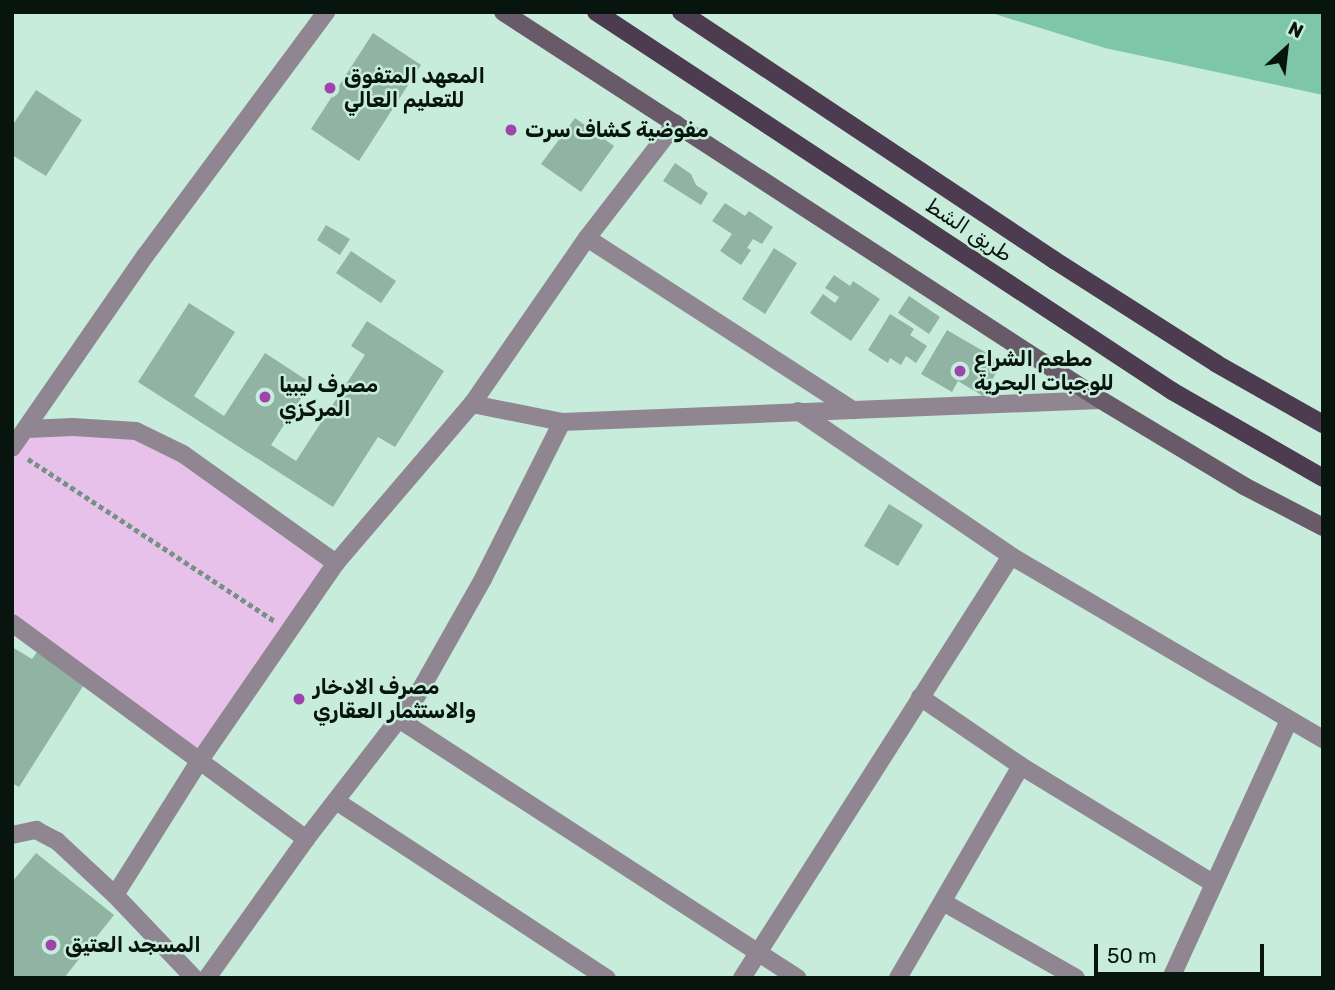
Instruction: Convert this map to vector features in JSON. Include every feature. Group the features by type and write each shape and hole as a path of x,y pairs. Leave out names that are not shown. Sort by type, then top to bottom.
{"main road":[{"name":"طريق الشط","path":"596,12 1172,391 1323,478"},
{"name":"طريق الشط","path":"681,12 1217,365 1323,424"}],"street":[{"path":"18,452 27,429 145,256 326,12"},
{"path":"503,12 1101,400 1244,486 1323,527"},
{"path":"115,895 198,763 336,563 472,404 587,238 676,123"},
{"path":"587,238 853,411"},
{"path":"472,404 562,422 1101,400"},
{"path":"798,411 1011,556 1323,739"},
{"path":"207,978 306,839 400,720 442,655 562,422"},
{"path":"27,429 73,426 136,431 183,454 336,563"},
{"path":"742,978 1011,556"},
{"path":"12,623 198,763 306,839"},
{"path":"920,697 1021,766 1213,883"},
{"path":"400,720 798,978"},
{"path":"1171,978 1289,720"},
{"path":"898,978 1021,766"},
{"path":"336,801 607,978"},
{"path":"12,835 36,830 57,841 115,895 194,978"},
{"path":"943,902 1076,978"}],"path":[{"path":"18,452 289,630"}],"shaded area":[{"path":"988,12 1323,12 1323,95 1105,48"},
{"path":"27,429 136,431 336,563 198,763 12,623 12,448"}],"building":[{"path":"373,33 421,65 359,161 311,129"},
{"path":"36,90 82,120 46,176 12,155 12,126"},
{"path":"575,118 614,146 581,192 541,164"},
{"path":"675,163 691,174 696,185 708,193 701,205 663,181"},
{"path":"725,203 745,216 749,211 773,227 762,244 753,239 747,248 751,250 741,265 720,251 732,234 712,221"},
{"path":"326,225 350,239 340,255 317,240"},
{"path":"774,248 797,263 765,314 742,299"},
{"path":"351,251 396,281 381,303 336,273"},
{"path":"834,275 850,286 853,281 880,299 851,341 810,313 823,294 835,303 839,297 825,288"},
{"path":"909,296 940,317 929,334 898,313"},
{"path":"189,303 235,332 194,396 224,416 265,353 311,383 271,445 296,461 365,355 351,346 367,321 444,371 395,447 378,437 333,507 138,382"},
{"path":"890,314 914,329 910,335 927,346 916,363 906,356 901,365 890,358 888,363 868,350"},
{"path":"947,330 1002,362 983,396 958,381 952,392 921,374"},
{"path":"889,504 923,525 898,566 864,546"},
{"path":"12,647 32,659 37,652 85,683 19,787 12,783"},
{"name":"المسجد العتيق","path":"36,853 114,915 64,978 16,978 12,975 12,882"}],"place":[{"name":"المعهد المتفوق للتعليم العالي","path":"330,88"},
{"name":"مفوضية كشاف سرت","path":"511,130"},
{"name":"مطعم الشراع للوجبات البحرية","path":"960,371"},
{"name":"مصرف ليبيا المركزي","path":"265,397"},
{"name":"مصرف الادخار والاستثمار العقاري","path":"299,699"},
{"name":"المسجد العتيق","path":"51,945"}]}
